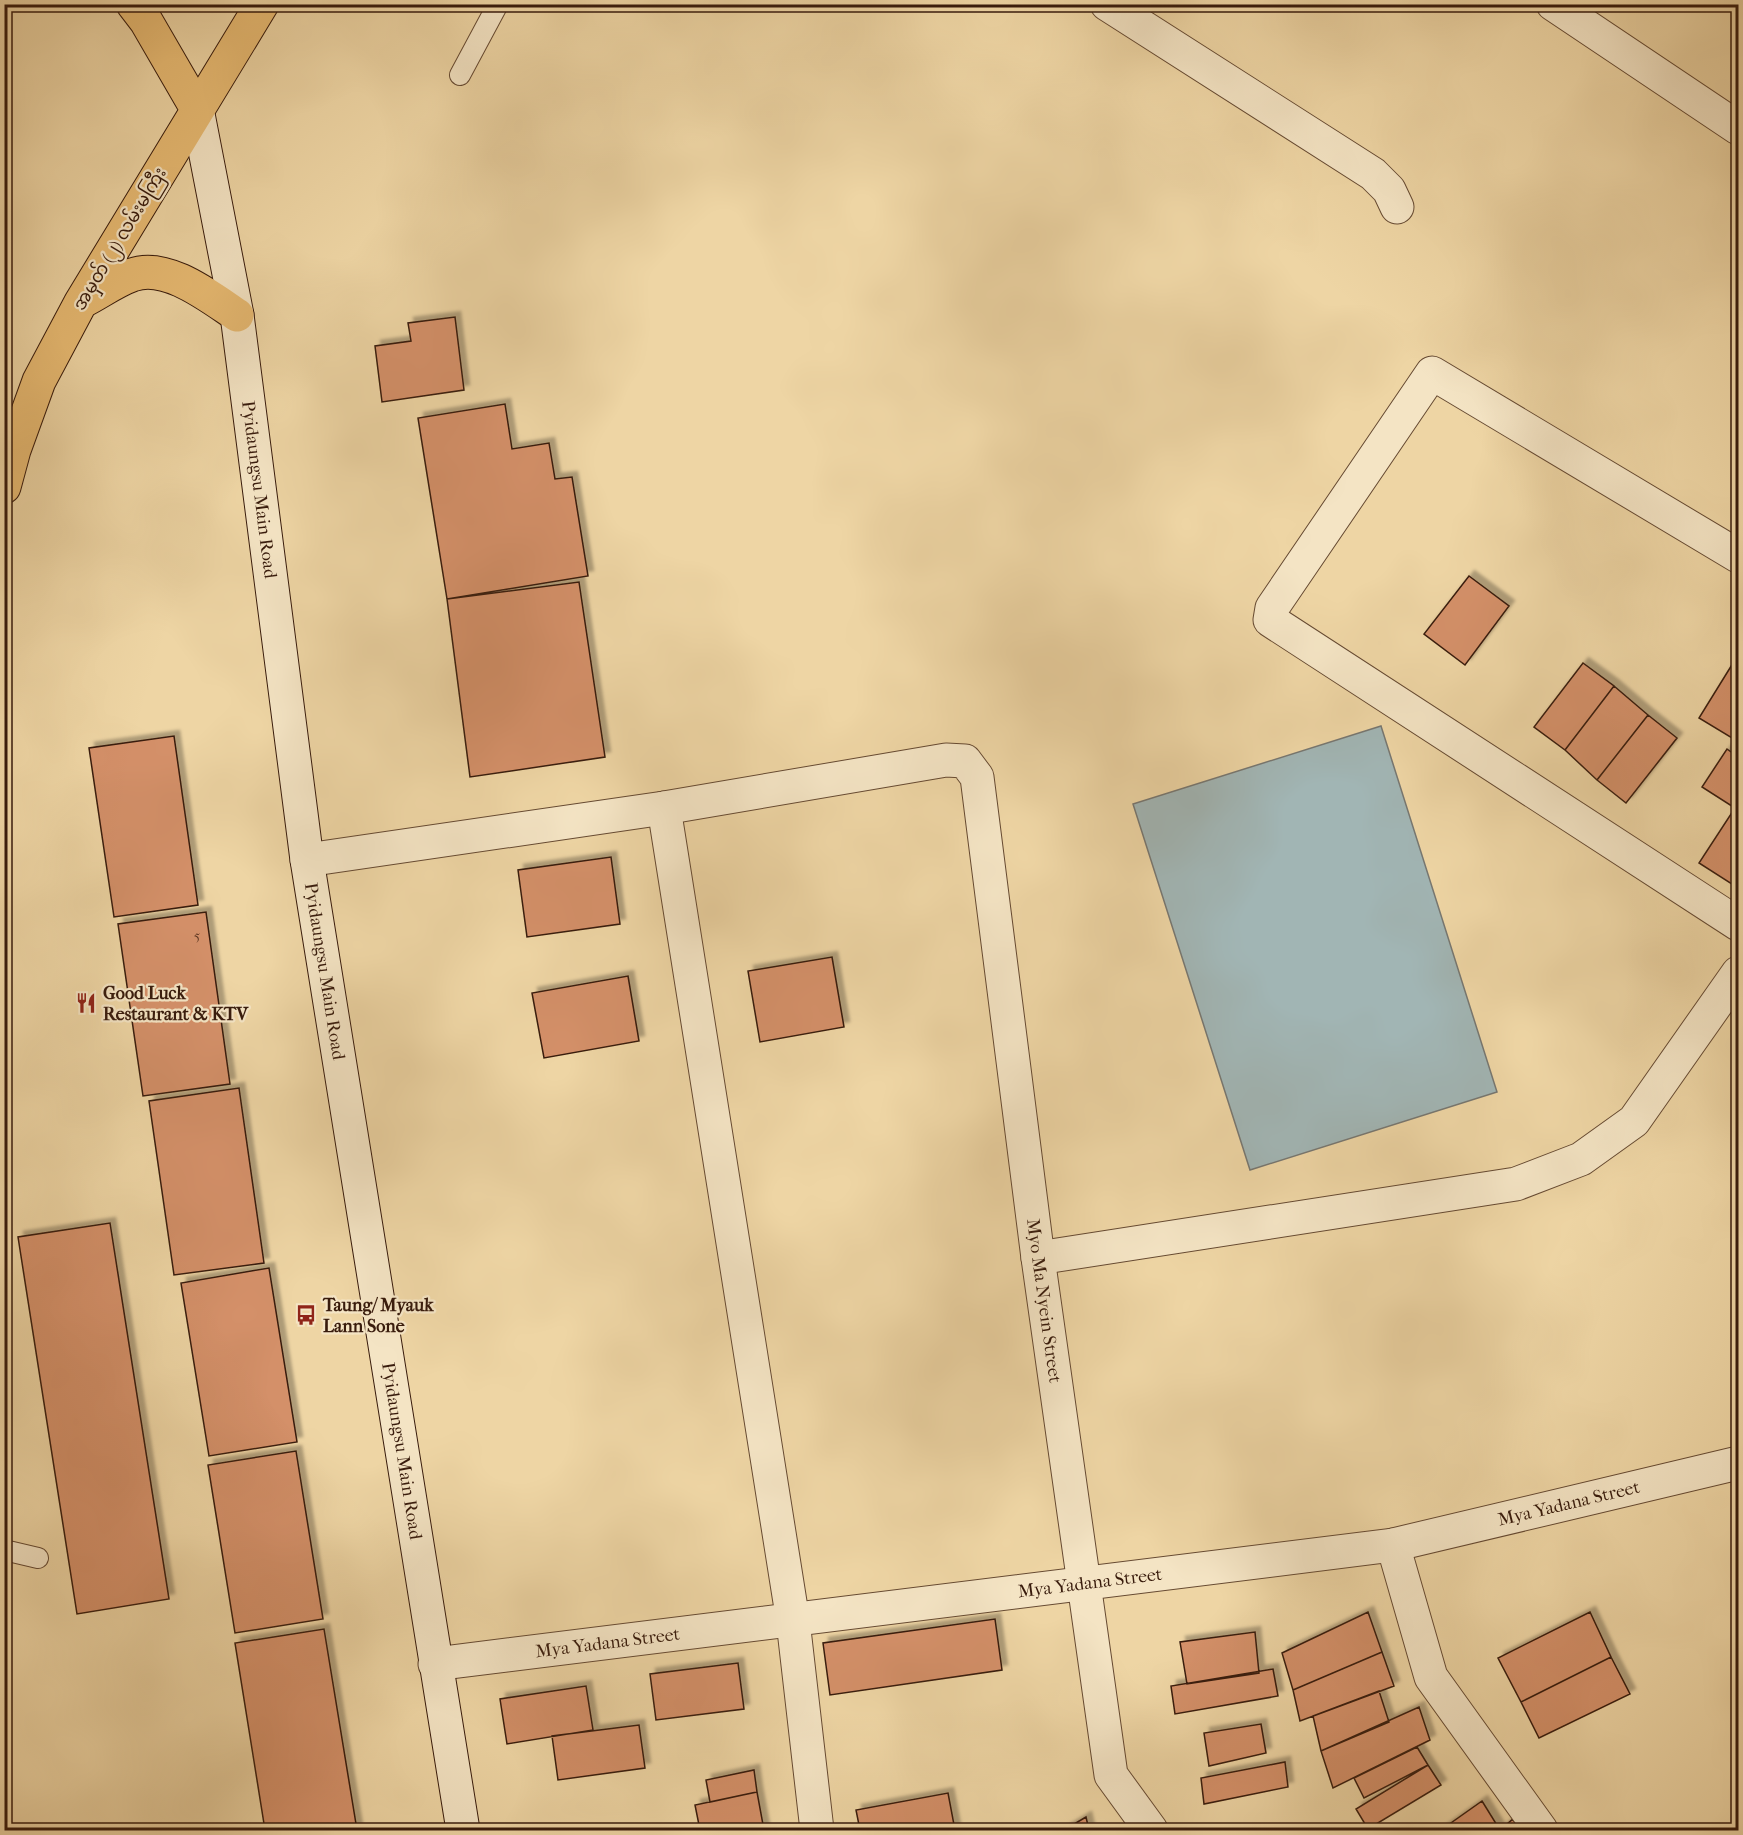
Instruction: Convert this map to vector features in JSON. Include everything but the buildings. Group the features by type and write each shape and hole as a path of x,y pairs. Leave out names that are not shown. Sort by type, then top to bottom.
{"main road":[{"path":"133,4 146,21 197,109"},
{"name":"အမှတ် (၂) လမ်းမကြီး","path":"4,487 9,450 39,381 81,302 262,4"},
{"path":"81,302 134,274 164,273 183,280 237,315"}],"street":[{"path":"1107,4 1373,174 1389,190 1397,207"},
{"path":"1553,4 1738,128"},
{"name":"Pyidaungsu Main Road","path":"197,109 237,315 307,860 463,1830"},
{"path":"1738,556 1432,373 1272,609 1270,620 1738,924"},
{"name":"Myo Ma Nyein Street","path":"664,808 946,760 965,761 977,777 1038,1258 1111,1775 1151,1830"},
{"path":"307,860 664,808 793,1621 817,1830"},
{"path":"1038,1258 1516,1184 1581,1159 1634,1121 1738,973"},
{"name":"Mya Yadana Street","path":"435,1664 1393,1545 1738,1463"},
{"path":"1393,1545 1431,1677 1541,1830"}],"lane":[{"path":"460,75 498,4"},
{"path":"4,1550 38,1558"}],"shaded area":[{"path":"1381,726 1497,1092 1250,1170 1133,804"}],"place":[{"name":"Good Luck Restaurant & KTV","path":"86,1003"},
{"name":"Taung/ Myauk Lann Sone","path":"306,1315"}]}
